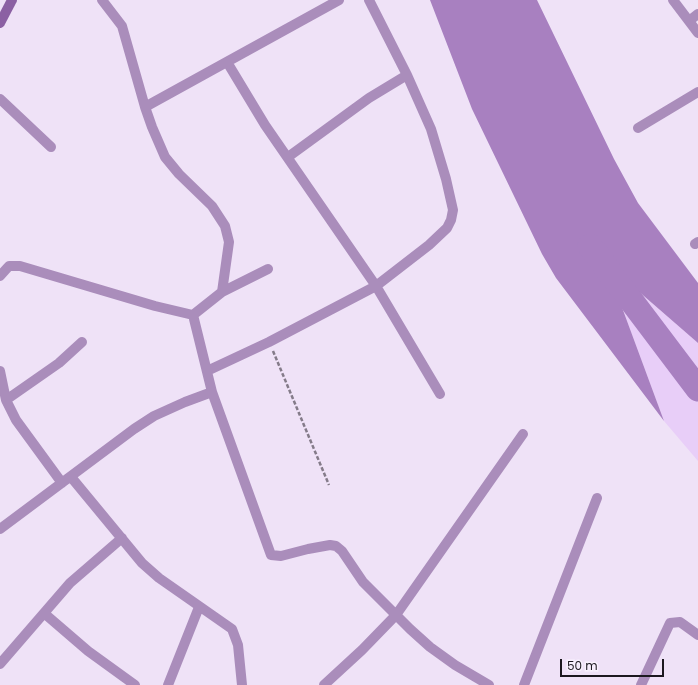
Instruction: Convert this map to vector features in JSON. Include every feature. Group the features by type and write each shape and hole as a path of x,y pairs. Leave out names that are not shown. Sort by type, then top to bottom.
{"street":[{"path":"0,23 12,0"},
{"path":"102,0 122,26 152,127 165,157 179,174 212,206 225,226 229,242 222,292"},
{"path":"146,106 339,0"},
{"path":"207,371 269,342 376,286 429,245 447,228 451,220 453,210 446,179 431,129 407,75 369,0"},
{"path":"673,0 698,33"},
{"path":"689,21 698,14"},
{"path":"227,62 265,125 376,286 440,394"},
{"path":"288,157 363,102 407,75"},
{"path":"638,128 698,92"},
{"path":"0,99 51,147"},
{"path":"0,276 9,266 20,266 155,306 193,315"},
{"path":"193,315 222,292 268,269"},
{"path":"193,315 212,392 271,555 281,556 308,549 330,545 336,546 342,551 363,582 430,647 455,665 489,685"},
{"path":"6,400 59,363 82,342"},
{"path":"0,371 6,400 16,420 62,483"},
{"path":"0,529 154,416 212,392"},
{"path":"324,685 396,615 523,434"},
{"path":"71,477 142,563 159,578 225,623 235,634 238,645 242,685"},
{"path":"524,685 597,498"},
{"path":"0,664 45,614 70,583 122,538"},
{"path":"168,685 199,606"},
{"path":"45,614 88,651 135,685"},
{"path":"641,685 670,623 680,622 698,635"}],"path":[{"path":"269,342 329,485"}],"shaded area":[{"path":"430,0 537,0 614,159 638,203 698,283 698,343 637,290 610,275 664,421 556,278 542,254 472,109"},
{"path":"610,275 637,290 698,343 698,461 664,421"}],"waterway":[{"path":"590,246 698,389"}]}
